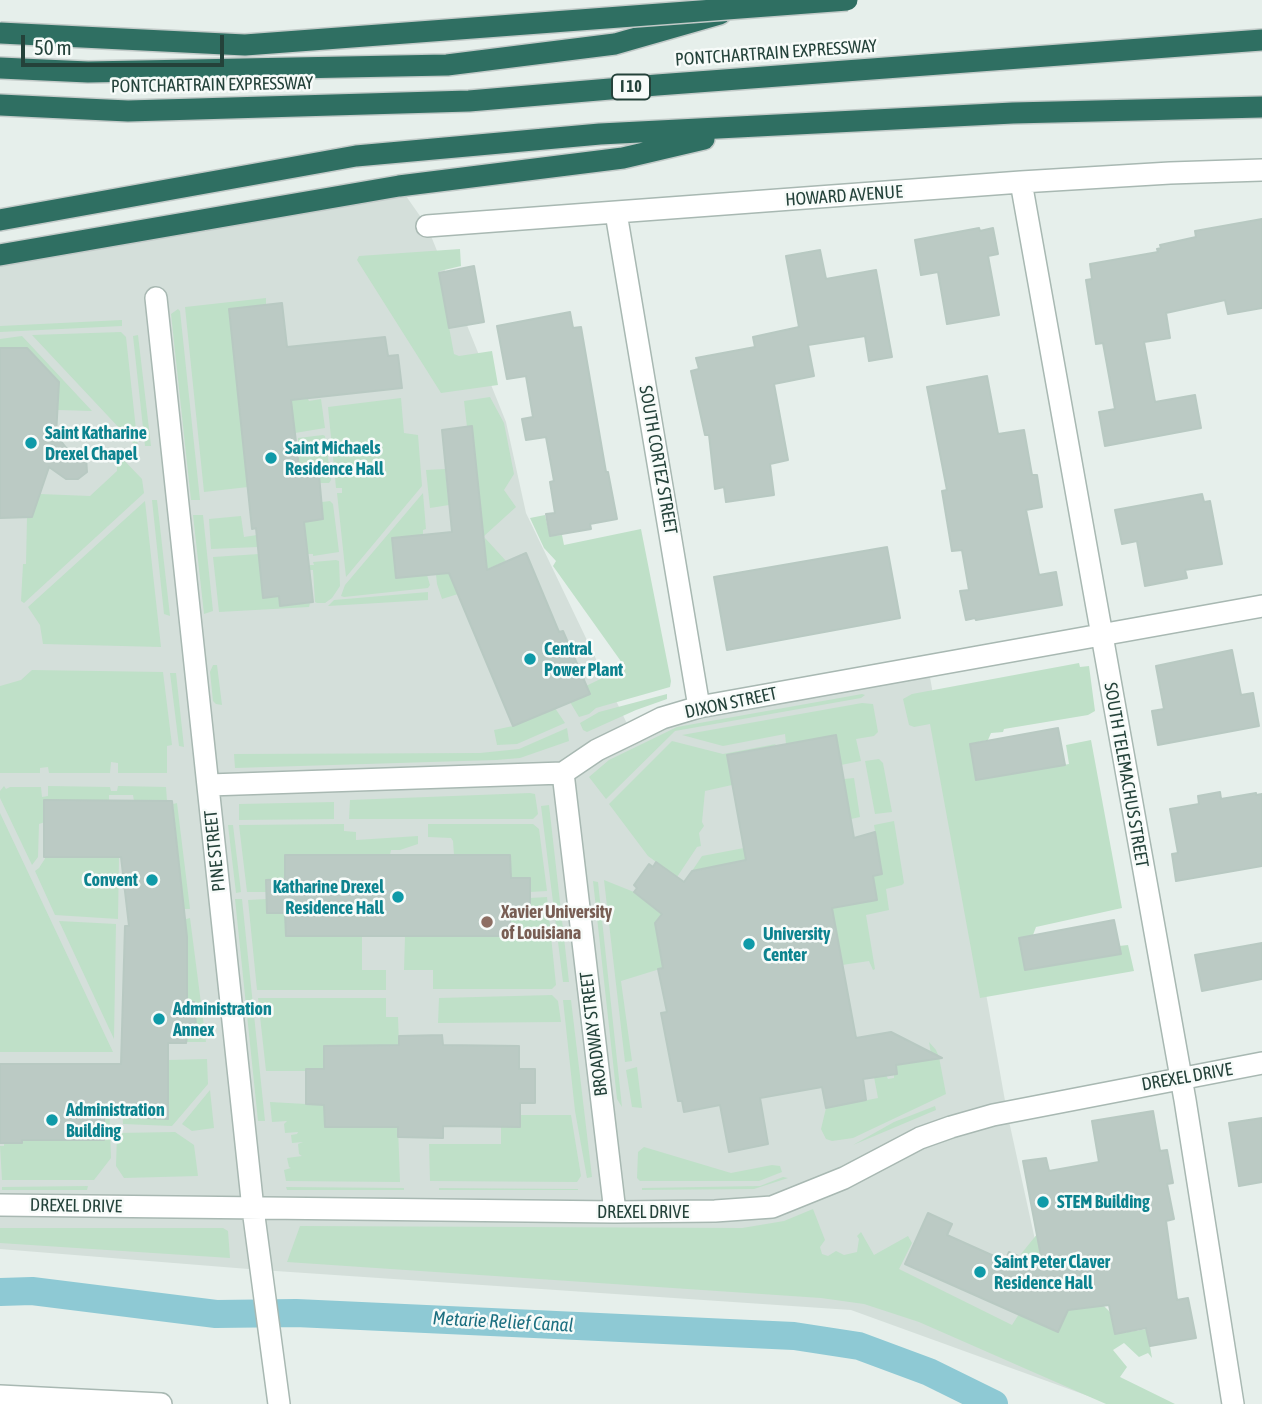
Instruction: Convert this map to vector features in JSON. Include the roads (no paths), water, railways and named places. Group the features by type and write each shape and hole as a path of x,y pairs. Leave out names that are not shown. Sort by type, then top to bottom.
{"highway":[{"path":"0,68 88,72 447,65 615,44 769,0"},
{"path":"0,33 245,45 847,0"},
{"name":"PONTCHARTRAIN EXPRESSWAY","path":"0,104 128,110 469,102 657,85 1262,40"},
{"path":"0,220 356,156 600,134 1013,113 1262,107"},
{"path":"0,255 399,186 624,158 754,128"}],"street":[{"name":"HOWARD AVENUE","path":"427,226 1021,182 1262,170"},
{"name":"SOUTH TELEMACHUS STREET","path":"1021,182 1181,1077 1233,1404"},
{"name":"SOUTH CORTEZ STREET","path":"616,213 699,707"},
{"name":"PINE STREET","path":"156,298 253,1209 279,1404"},
{"name":"DIXON STREET","path":"563,773 620,738 662,718 699,707 1262,606"},
{"path":"208,785 563,773"},
{"name":"BROADWAY STREET","path":"563,773 615,1212"},
{"name":"DREXEL DRIVE","path":"0,1205 615,1212 715,1211 772,1207 844,1178 920,1138 951,1126 992,1115 1262,1063"},
{"path":"0,1396 161,1404"}],"waterway":[{"name":"Metarie Relief Canal","path":"0,1292 32,1291 216,1314 296,1313 794,1336 859,1346 929,1372 994,1404"}],"place":[{"name":"Saint Katharine Drexel Chapel","path":"31,443"},
{"name":"Saint Michaels Residence Hall","path":"271,458"},
{"name":"Central Power Plant","path":"530,659"},
{"name":"Convent","path":"152,880"},
{"name":"Katharine Drexel Residence Hall","path":"398,897"},
{"name":"Xavier University of Louisiana","path":"487,922"},
{"name":"University Center","path":"749,944"},
{"name":"Administration Annex","path":"159,1019"},
{"name":"Administration Building","path":"52,1120"},
{"name":"STEM Building","path":"1043,1202"},
{"name":"Saint Peter Claver Residence Hall","path":"980,1272"}]}
